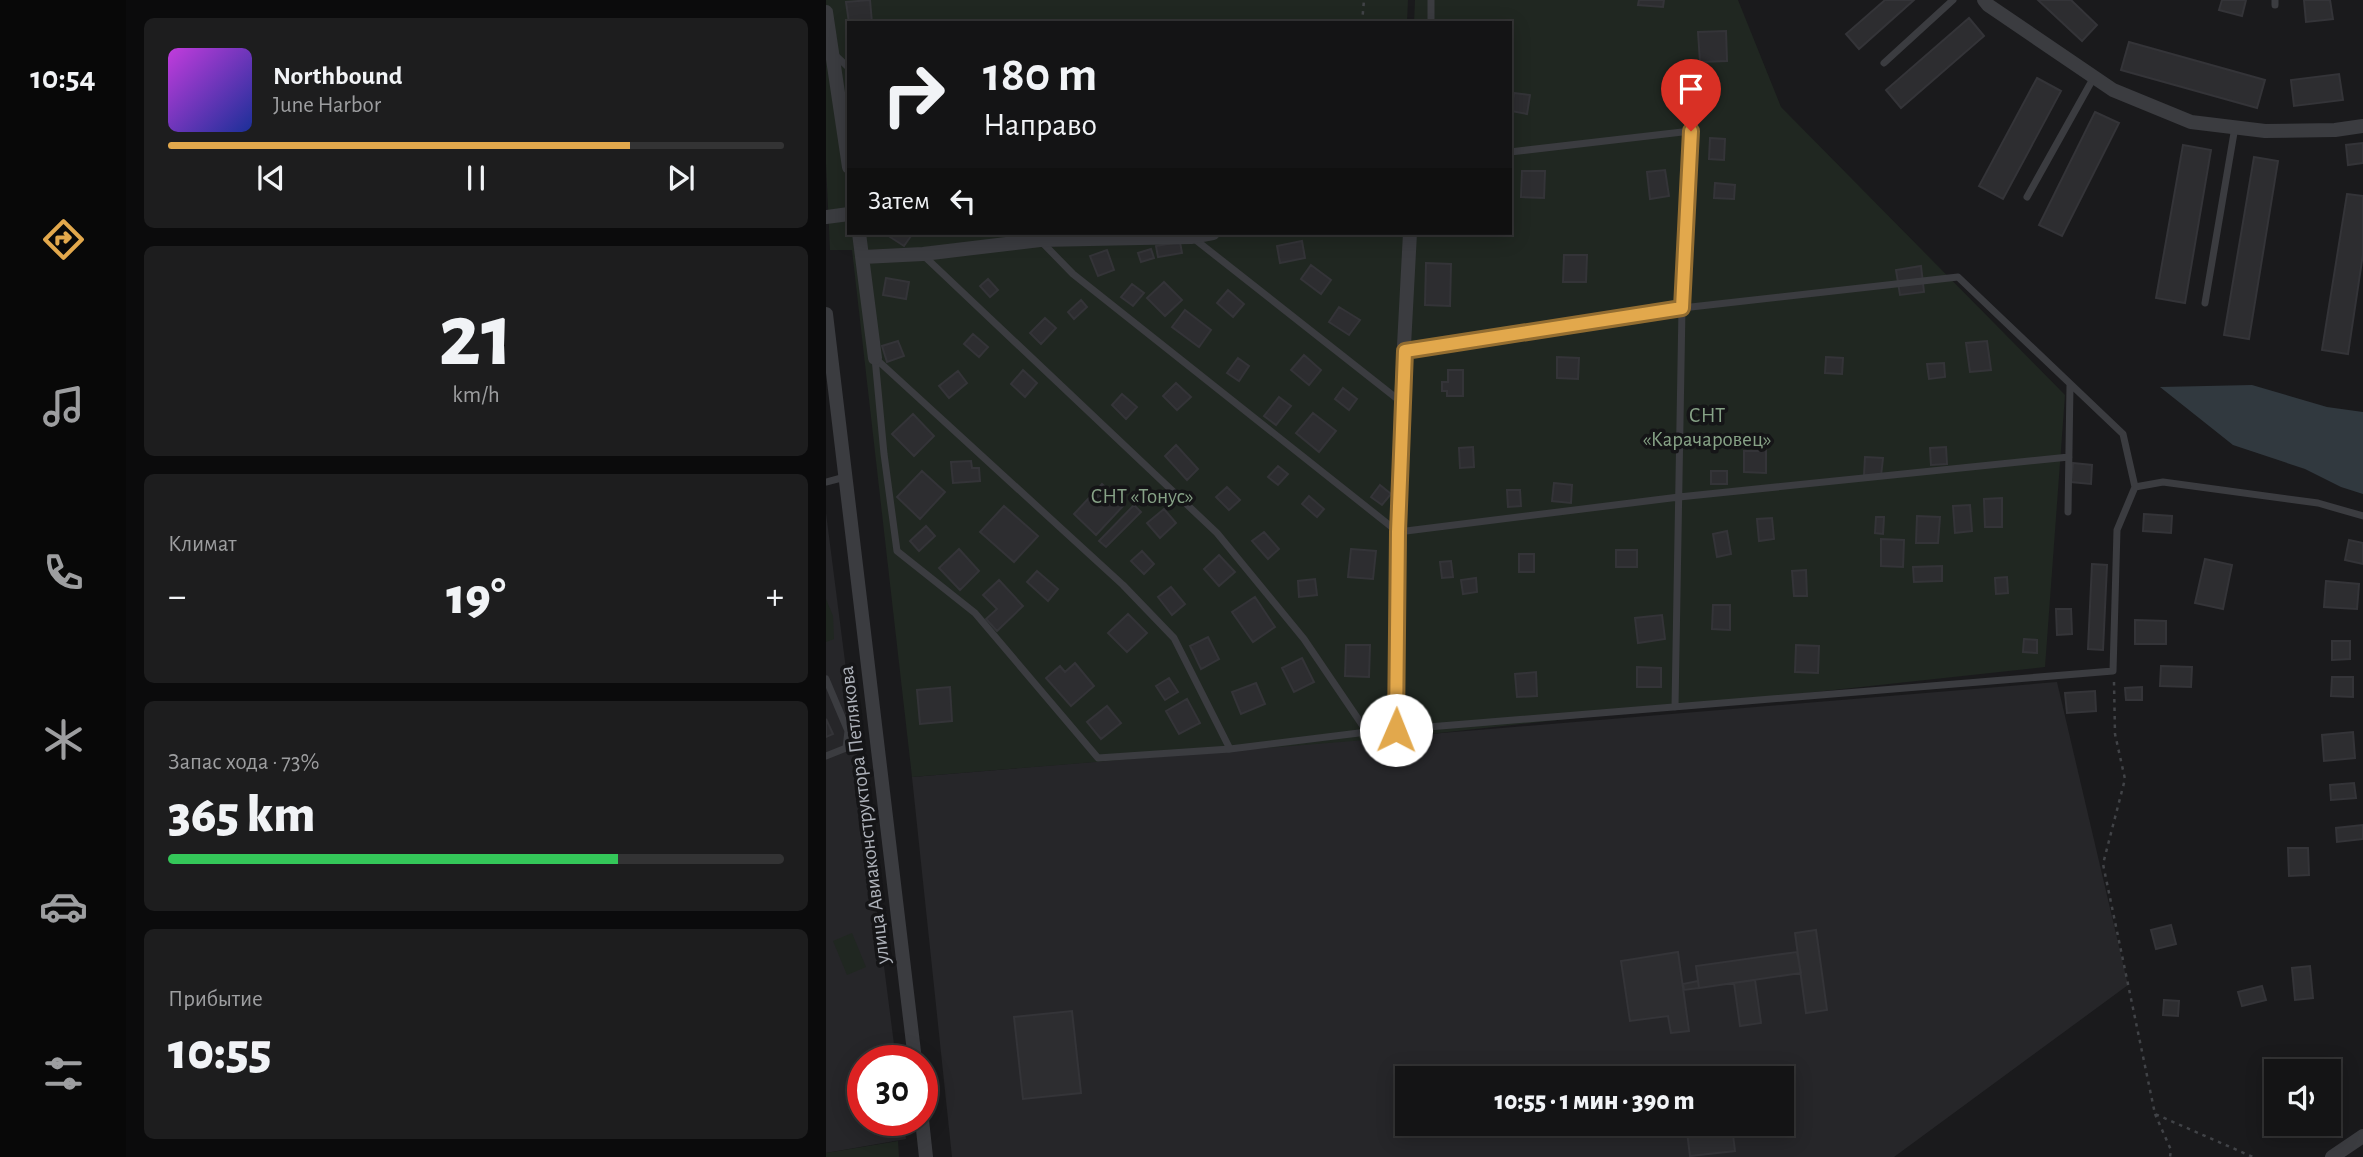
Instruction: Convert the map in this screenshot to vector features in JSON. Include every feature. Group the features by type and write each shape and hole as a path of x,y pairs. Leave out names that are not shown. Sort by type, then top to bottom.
{"street":[{"path":"1984,0 2113,90 2191,122 2265,131 2334,130 2363,126"},
{"path":"826,12 847,154"},
{"path":"826,216 847,214"},
{"path":"859,235 875,358"},
{"path":"863,257 923,254 1036,236 1202,235"},
{"path":"1396,730 1401,402 1410,235"},
{"name":"улица Авиаконструктора Петлякова","path":"826,314 913,1045"},
{"path":"924,1136 926,1157"},
{"path":"2332,1157 2363,1136"}],"lane":[{"path":"1431,0 1431,21"},
{"path":"1884,63 1953,0"},
{"path":"831,51 847,66"},
{"path":"2027,197 2095,77"},
{"path":"2206,303 2235,127"},
{"path":"1512,152 1691,131 1682,308 1675,707"},
{"path":"1036,236 1073,274 1398,532 1679,497 2069,457"},
{"path":"1191,237 1401,402"},
{"path":"923,254 1217,533 1304,639 1367,732"},
{"path":"875,358 897,551 975,613 1098,758 1230,749 1367,732 2113,671 2117,530 2135,487 2123,434 1958,277 1682,308 1405,351"},
{"path":"875,358 1123,585 1174,638 1230,749"},
{"path":"2068,512 2070,384"},
{"path":"826,482 845,477"},
{"path":"2135,487 2163,482 2318,503 2363,516"},
{"path":"826,679 848,736 846,748 826,756"}],"path":[{"path":"1362,21 1364,0"},
{"path":"2113,671 2115,733 2125,779 2104,864 2155,1114 2171,1150 2170,1157"},
{"path":"2155,1114 2253,1157"}],"shaded area":[{"path":"2252,385 2327,407 2363,412 2363,494 2341,487 2305,469 2233,445 2160,387"},
{"path":"826,513 894,1045 847,1045 847,1136 906,1136 906,1139 826,1153"},
{"path":"2057,682 2128,985 1894,1157 952,1157 912,777"}],"green space":[{"path":"826,0 1408,0 1407,21 847,21 847,235 1512,235 1512,21 1414,21 1415,0 1738,0 1781,107 2065,395 2045,667 1402,737 912,777 852,250 830,250 826,164"},
{"path":"826,599 833,616 834,639 826,642"},
{"path":"852,933 866,967 847,975 833,941"},
{"path":"898,1141 899,1157 826,1157 826,1153"}],"building":[{"path":"870,0 872,21 849,21 846,2"},
{"path":"1639,0 1664,0 1663,7 1638,5"},
{"path":"1885,0 1914,0 1859,49 1846,34"},
{"path":"2038,0 2071,0 2097,25 2082,41"},
{"path":"2222,0 2246,0 2242,16 2219,10"},
{"path":"2304,0 2330,0 2333,19 2306,22"},
{"path":"1969,18 1984,36 1901,108 1886,90"},
{"path":"1726,31 1727,61 1700,62 1698,32"},
{"path":"2129,42 2265,80 2257,108 2121,70"},
{"path":"2339,74 2343,100 2294,106 2291,80"},
{"path":"2037,78 2061,91 2003,199 1979,186"},
{"path":"1514,93 1530,95 1527,114 1512,111"},
{"path":"2095,112 2119,123 2062,236 2039,225"},
{"path":"1710,138 1725,139 1724,160 1709,159"},
{"path":"2363,143 2363,163 2348,165 2346,145"},
{"path":"2183,145 2211,150 2185,303 2156,298"},
{"path":"2254,157 2278,161 2249,339 2224,335"},
{"path":"1665,170 1669,196 1650,199 1647,172"},
{"path":"1522,171 1545,171 1544,198 1521,197"},
{"path":"1715,183 1735,185 1734,199 1714,198"},
{"path":"2347,194 2363,196 2363,254 2348,354 2322,350"},
{"path":"887,235 912,235 904,246"},
{"path":"1302,241 1305,258 1280,263 1277,246"},
{"path":"1180,242 1182,253 1158,257 1156,246"},
{"path":"1151,249 1154,258 1141,262 1138,253"},
{"path":"1107,250 1114,270 1098,276 1090,256"},
{"path":"1564,255 1587,255 1586,282 1563,282"},
{"path":"1426,263 1451,264 1450,306 1425,305"},
{"path":"1311,265 1331,280 1321,294 1301,279"},
{"path":"1921,266 1924,292 1900,295 1896,270"},
{"path":"886,278 909,282 906,299 883,295"},
{"path":"988,279 998,290 990,297 980,286"},
{"path":"1164,282 1182,300 1165,316 1147,298"},
{"path":"1132,284 1144,293 1133,306 1121,297"},
{"path":"1228,290 1244,304 1233,317 1217,303"},
{"path":"1081,300 1087,307 1074,319 1068,312"},
{"path":"1339,307 1360,320 1349,335 1329,322"},
{"path":"1185,310 1211,330 1199,347 1172,327"},
{"path":"1045,318 1056,328 1041,344 1030,333"},
{"path":"973,334 988,347 979,357 964,344"},
{"path":"898,341 904,356 887,362 882,346"},
{"path":"1987,341 1991,370 1970,372 1966,343"},
{"path":"1304,355 1321,370 1309,385 1291,370"},
{"path":"1557,357 1579,358 1578,379 1557,378"},
{"path":"1826,357 1843,358 1842,374 1825,373"},
{"path":"1238,358 1249,366 1239,381 1227,373"},
{"path":"1944,363 1945,377 1929,379 1927,364"},
{"path":"1023,370 1037,383 1025,397 1011,384"},
{"path":"1448,370 1463,370 1463,396 1447,396 1447,391 1442,391 1442,382 1448,382"},
{"path":"958,371 967,383 949,398 939,386"},
{"path":"1176,383 1191,397 1177,410 1163,396"},
{"path":"1343,388 1357,399 1349,410 1335,399"},
{"path":"1122,394 1137,407 1126,419 1112,405"},
{"path":"1279,397 1291,406 1276,425 1264,416"},
{"path":"1313,413 1336,431 1319,452 1296,433"},
{"path":"913,414 934,436 914,456 892,434"},
{"path":"1176,445 1198,469 1187,480 1165,456"},
{"path":"1473,447 1474,467 1460,468 1459,448"},
{"path":"1946,447 1947,464 1931,465 1930,448"},
{"path":"1744,451 1766,451 1766,473 1744,472"},
{"path":"1865,457 1883,458 1881,476 1864,475"},
{"path":"971,461 972,468 979,468 980,481 953,483 951,462"},
{"path":"2073,463 2092,465 2091,484 2071,482"},
{"path":"1278,466 1288,474 1278,485 1268,477"},
{"path":"922,471 945,492 920,519 897,497"},
{"path":"1711,471 1727,471 1727,484 1711,484"},
{"path":"1554,483 1572,485 1571,503 1552,501"},
{"path":"1102,484 1124,505 1096,535 1074,514"},
{"path":"1380,485 1391,494 1382,505 1371,497"},
{"path":"1227,487 1240,500 1229,510 1216,497"},
{"path":"1507,490 1520,490 1521,506 1508,507"},
{"path":"1309,496 1324,509 1317,517 1302,504"},
{"path":"2002,498 2002,527 1985,527 1984,499"},
{"path":"1134,505 1141,512 1106,547 1099,541"},
{"path":"1970,505 1972,531 1955,533 1953,506"},
{"path":"1004,506 1038,536 1014,562 980,532"},
{"path":"1164,509 1176,523 1160,538 1147,523"},
{"path":"2144,514 2172,516 2171,533 2143,531"},
{"path":"1917,516 1940,517 1938,543 1916,543"},
{"path":"1876,517 1884,517 1883,534 1875,533"},
{"path":"1772,518 1774,539 1759,541 1757,519"},
{"path":"926,526 935,536 919,551 910,541"},
{"path":"1727,531 1731,554 1717,557 1713,534"},
{"path":"1264,532 1279,549 1268,559 1252,541"},
{"path":"1881,539 1904,540 1903,567 1881,566"},
{"path":"2349,540 2363,543 2363,564 2345,560"},
{"path":"959,549 979,571 960,590 939,568"},
{"path":"1351,549 1376,551 1373,579 1348,577"},
{"path":"1616,550 1637,550 1637,567 1616,567"},
{"path":"1142,551 1154,564 1144,574 1131,561"},
{"path":"1519,554 1534,554 1534,572 1519,572"},
{"path":"1219,555 1235,572 1219,586 1204,569"},
{"path":"2205,559 2232,565 2223,609 2195,603"},
{"path":"1451,561 1453,577 1442,578 1440,562"},
{"path":"2092,564 2107,565 2103,650 2088,649"},
{"path":"1942,566 1942,581 1914,582 1913,567"},
{"path":"1806,570 1807,596 1794,596 1792,571"},
{"path":"1037,571 1058,589 1048,601 1027,582"},
{"path":"2007,577 2008,593 1996,594 1995,578"},
{"path":"1476,578 1477,592 1463,594 1461,580"},
{"path":"1315,579 1317,595 1299,597 1298,581"},
{"path":"999,580 1023,606 997,631 986,619 997,609 983,595"},
{"path":"2326,581 2359,584 2357,609 2324,607"},
{"path":"1171,587 1185,604 1172,615 1158,597"},
{"path":"1255,597 1275,627 1253,642 1232,612"},
{"path":"1713,605 1730,605 1730,630 1712,629"},
{"path":"2056,609 2071,609 2072,634 2057,635"},
{"path":"1128,614 1147,633 1127,652 1108,633"},
{"path":"1662,615 1665,639 1638,643 1635,618"},
{"path":"2135,620 2166,621 2166,644 2135,644"},
{"path":"1208,637 1219,659 1201,669 1190,646"},
{"path":"2024,639 2037,640 2037,653 2023,652"},
{"path":"2332,641 2350,641 2350,659 2332,660"},
{"path":"1346,645 1370,645 1369,677 1345,676"},
{"path":"1796,645 1819,646 1818,673 1795,672"},
{"path":"1302,658 1314,682 1294,692 1282,668"},
{"path":"1075,663 1094,686 1071,706 1046,678 1060,666 1065,672"},
{"path":"2161,666 2192,667 2191,687 2160,686"},
{"path":"1637,667 1661,668 1661,687 1637,687"},
{"path":"1536,672 1537,696 1517,697 1515,674"},
{"path":"2332,677 2353,677 2353,697 2331,696"},
{"path":"1169,678 1178,692 1165,700 1156,686"},
{"path":"1256,683 1265,704 1241,714 1232,692"},
{"path":"950,687 952,721 920,724 917,690"},
{"path":"2142,687 2142,700 2126,700 2125,688"},
{"path":"2095,691 2096,711 2067,713 2065,693"},
{"path":"1187,699 1200,723 1179,734 1166,711"},
{"path":"1107,706 1121,723 1101,739 1087,722"},
{"path":"826,719 833,734 826,737"},
{"path":"2353,732 2355,758 2324,761 2322,735"},
{"path":"2354,783 2356,798 2331,800 2330,785"},
{"path":"2363,825 2363,839 2337,842 2336,828"},
{"path":"2288,848 2308,848 2309,875 2289,876"},
{"path":"2171,925 2176,944 2156,949 2151,930"},
{"path":"1816,930 1827,1010 1806,1013 1795,933"},
{"path":"1678,952 1689,1031 1671,1033 1668,1016 1630,1021 1621,961"},
{"path":"1797,952 1801,973 1699,988 1696,966"},
{"path":"2310,966 2313,998 2295,1000 2292,968"},
{"path":"1755,980 1761,1023 1740,1026 1734,983"},
{"path":"1698,981 1699,988 1684,990 1683,984"},
{"path":"2262,986 2266,1000 2242,1006 2238,992"},
{"path":"2164,1000 2179,1001 2178,1016 2163,1015"},
{"path":"1072,1011 1081,1093 1023,1099 1014,1017"},
{"path":"1688,1136 1733,1136 1735,1151 1690,1156"}],"route":[{"path":"1396,730 1401,402 1405,351 1682,308 1691,131"}],"park label":[{"name":"СНТ «Карачаровец»","path":"1707,427"},
{"name":"СНТ «Тонус»","path":"1142,496"}]}
